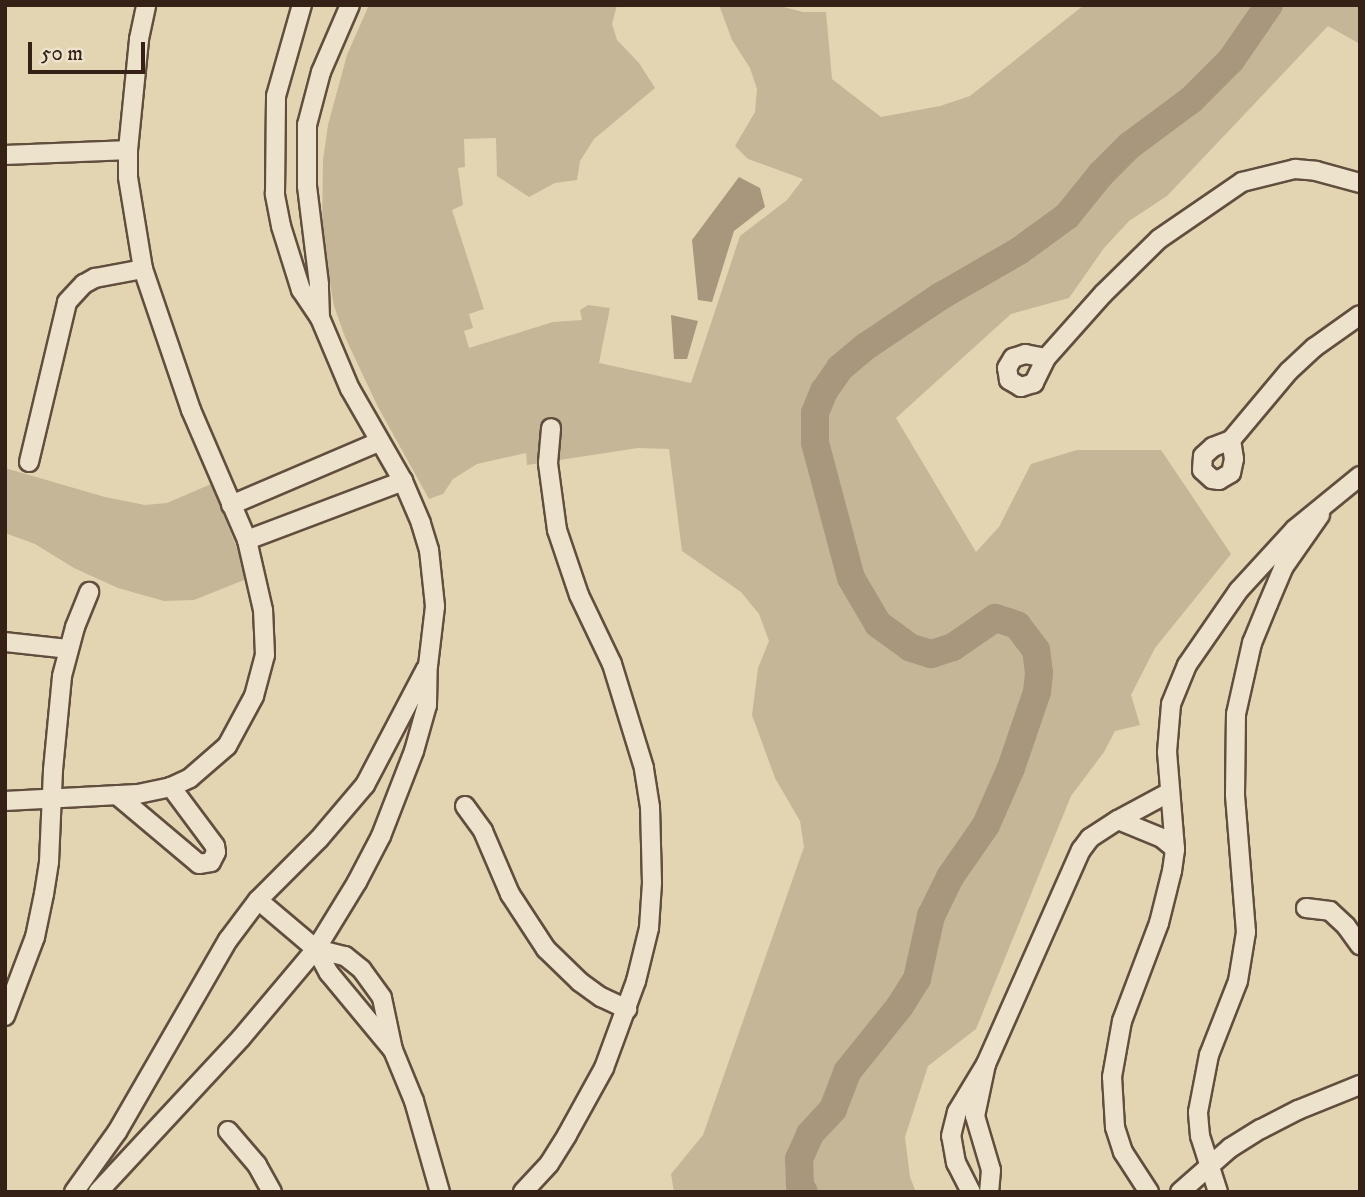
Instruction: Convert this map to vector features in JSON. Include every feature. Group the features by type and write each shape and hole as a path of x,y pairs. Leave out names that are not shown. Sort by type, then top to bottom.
{"street":[{"path":"5,801 117,795 171,787 190,778 227,747 261,678 266,633 247,540 191,410 143,269 128,177 128,150 139,39 146,5"},
{"path":"99,1192 241,1038 316,949 358,882 399,795 427,705 428,666 433,635 433,579 421,523 402,481 350,389 320,318 302,290 281,226 275,194 276,96 302,5"},
{"path":"320,318 319,284 306,186 307,125 321,72 350,5"},
{"path":"5,155 128,150"},
{"path":"1046,358 1103,294 1159,239 1242,182 1295,169 1316,171 1360,183"},
{"path":"29,462 67,302 84,284 95,278 143,269"},
{"path":"1231,440 1289,371 1360,315"},
{"path":"523,1192 548,1164 580,1114 604,1068 627,1009 649,928 652,883 650,807 644,768 612,664 579,596 557,530 548,463 551,428"},
{"path":"231,505 379,442"},
{"path":"1149,1192 1123,1152 1115,1127 1112,1077 1122,1021 1159,923 1175,849 1167,730 1171,704 1187,665 1239,590 1294,529 1360,477"},
{"path":"247,540 402,481"},
{"path":"1218,1192 1200,1136 1201,1084 1209,1055 1238,981 1246,932 1236,795 1236,714 1252,643 1283,568 1332,497"},
{"path":"5,1016 35,937 49,862 58,710 68,649 89,592"},
{"path":"5,642 68,649"},
{"path":"74,1192 117,1132 228,940 258,900 319,839 365,785 428,666"},
{"path":"117,795 199,864 206,864 214,856 215,846 171,787"},
{"path":"971,1192 956,1163 951,1136 957,1112 986,1063 1081,850 1090,838 1170,792"},
{"path":"465,806 483,831 510,894 546,948 580,982 627,1009"},
{"path":"1118,820 1162,838 1175,849"},
{"path":"258,900 316,949 329,973 393,1050"},
{"path":"1306,908 1330,911 1360,945"},
{"path":"316,949 345,956 372,983 385,1007 393,1050 414,1101 440,1192"},
{"path":"986,1063 975,1116 991,1170 989,1192"},
{"path":"1180,1192 1210,1164 1261,1129 1298,1110 1360,1085"},
{"path":"228,1131 257,1165 272,1192"}],"shaded area":[{"path":"369,5 617,5 612,24 617,40 639,63 655,88 594,139 580,161 577,180 555,183 529,197 497,176 496,138 464,139 465,167 458,168 463,205 452,210 484,309 469,314 473,328 464,331 469,348 553,322 582,320 580,310 588,305 610,308 599,363 691,383 740,236 787,200 803,179 748,159 735,146 755,112 757,89 750,68 732,40 719,5 776,5 803,12 826,12 832,79 881,117 940,106 970,96 1084,5 1360,5 1360,44 1328,26 1167,196 1129,221 1104,248 1069,298 1011,314 896,418 976,552 999,527 1031,464 1077,450 1161,450 1231,554 1155,648 1131,695 1140,725 1115,731 1104,752 1071,796 976,1029 928,1066 905,1137 910,1177 916,1192 674,1192 671,1174 703,1135 804,847 800,821 775,778 752,715 758,668 769,641 759,614 741,592 682,551 669,449 638,448 527,465 526,453 477,464 453,479 443,494 429,499 378,407 345,337 334,306 322,238 323,160 328,125 347,55"},
{"path":"739,177 760,188 765,207 734,231 712,302 698,300 692,240"},
{"path":"671,315 698,321 687,359 674,359"},
{"path":"5,468 105,497 145,505 167,503 211,484 249,578 194,600 164,601 118,588 74,568 35,544 5,533"}],"waterway":[{"path":"804,1192 800,1186 799,1159 810,1134 833,1109 847,1072 900,1006 917,979 931,916 950,877 986,825 1011,768 1037,692 1039,673 1036,650 1017,625 995,618 953,647 931,654 911,648 878,624 851,578 815,443 815,413 824,391 840,368 865,347 941,296 1019,251 1067,216 1101,174 1129,146 1191,100 1231,60 1269,5"}]}
